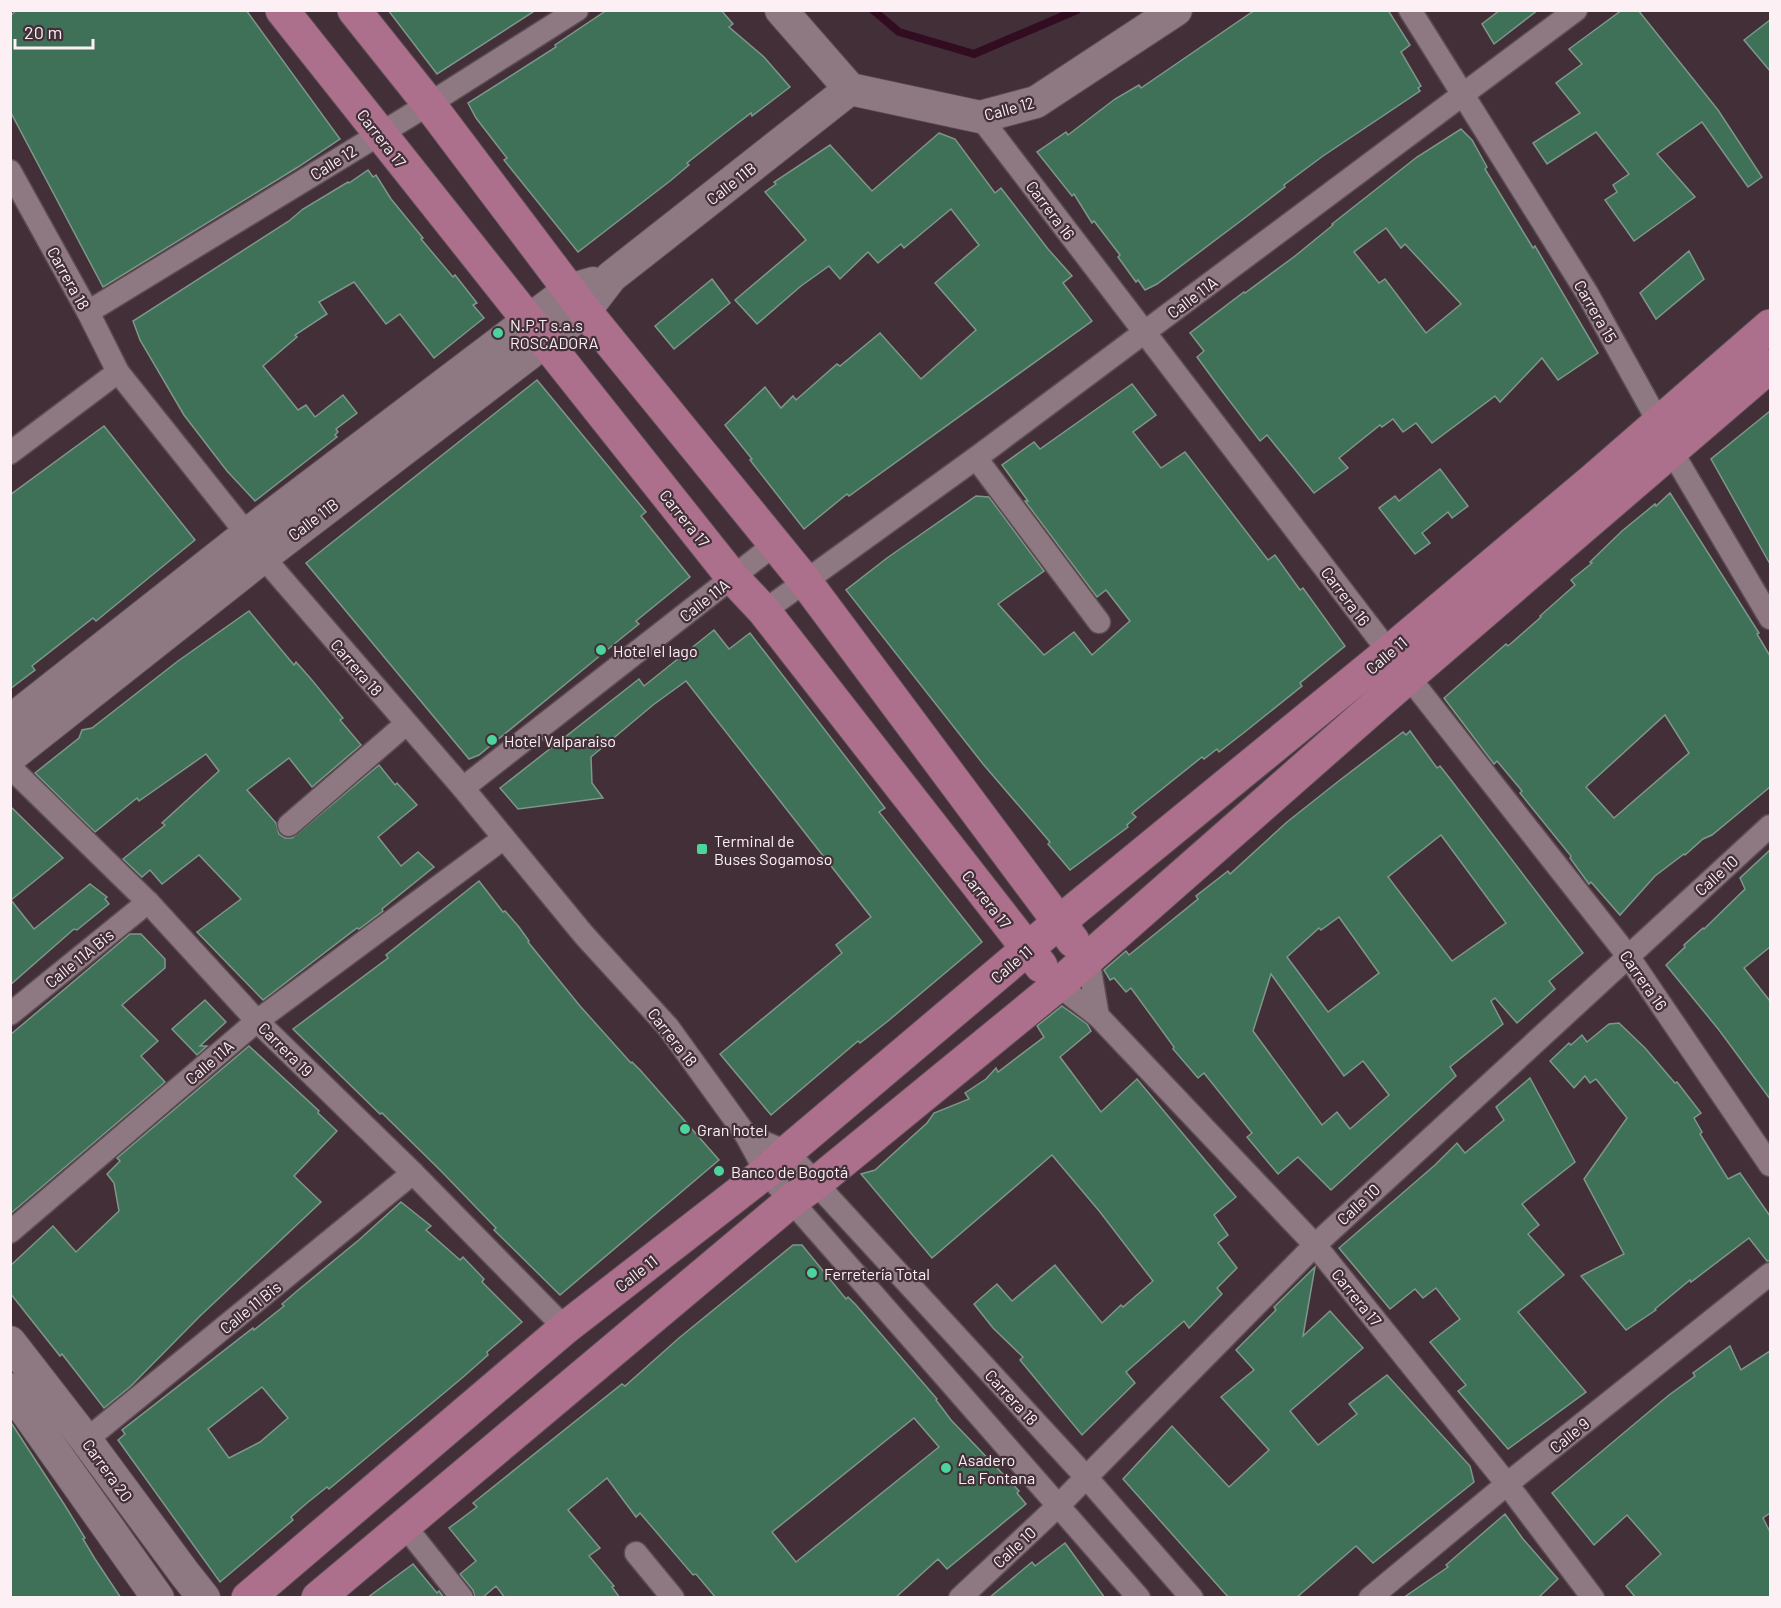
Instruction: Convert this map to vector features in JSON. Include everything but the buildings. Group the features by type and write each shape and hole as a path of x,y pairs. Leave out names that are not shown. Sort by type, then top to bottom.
{"main road":[{"name":"Carrera 17","path":"282,10 733,578 764,611 1027,950 1058,986"},
{"path":"354,10 429,104 577,301 805,581 1059,923 1088,958"},
{"name":"Calle 11","path":"318,1598 803,1193 1058,986 1398,664 1665,436 1770,326"},
{"name":"Calle 11","path":"1665,436 1770,366"},
{"name":"Calle 11","path":"248,1598 565,1328 776,1162 1059,923 1398,664"}],"street":[{"name":"Calle 12","path":"88,312 429,104 577,10"},
{"path":"781,10 850,89"},
{"name":"Calle 12","path":"850,89 980,117 1036,102 1176,10"},
{"name":"Carrera 15","path":"1410,10 1587,293 1665,436 1770,618"},
{"name":"Calle 11A","path":"764,611 976,458 1576,10"},
{"name":"Calle 11B","path":"10,722 255,546 536,331 611,277 850,89"},
{"name":"Carrera 16","path":"980,117 1398,664 1628,956 1770,1165"},
{"name":"Carrera 18","path":"10,171 88,312 118,372 255,546 463,788 584,935 668,1027 746,1135 776,1162 803,1193 1059,1505 1139,1598"},
{"path":"10,453 118,372"},
{"path":"976,458 1099,622"},
{"name":"Calle 11A","path":"463,788 775,544"},
{"name":"Calle 11B","path":"10,757 255,546"},
{"path":"289,825 406,724"},
{"name":"Carrera 19","path":"10,767 148,902 257,1021 413,1173 565,1328"},
{"name":"Calle 10","path":"960,1598 1059,1505 1315,1245 1770,826"},
{"name":"Calle 11A","path":"10,1232 257,1021 504,838"},
{"name":"Calle 11A Bis","path":"10,1014 148,902"},
{"path":"1088,958 1098,1016"},
{"name":"Carrera 17","path":"1058,986 1098,1016 1315,1245 1507,1484 1593,1598"},
{"name":"Calle 11 Bis","path":"86,1440 413,1173"},
{"name":"Carrera 18","path":"803,1193 1086,1477 1192,1598"},
{"name":"Calle 9","path":"1370,1598 1507,1484 1770,1274"},
{"name":"Carrera 20","path":"10,1342 204,1598"},
{"name":"Carrera 20","path":"15,1405 158,1598"},
{"path":"404,1525 462,1598"},
{"path":"636,1553 673,1598"}],"waterway":[{"path":"873,10 899,32 974,54 1077,10"}],"place":[{"name":"N.P.T s.a.s ROSCADORA","path":"498,333"},
{"name":"Hotel el lago","path":"601,650"},
{"name":"Hotel Valparaiso","path":"492,740"},
{"name":"Terminal de Buses Sogamoso","path":"702,849"},
{"name":"Gran hotel","path":"685,1129"},
{"name":"Banco de Bogotá","path":"719,1171"},
{"name":"Ferretería Total","path":"812,1273"},
{"name":"Asadero La Fontana","path":"946,1468"}]}
